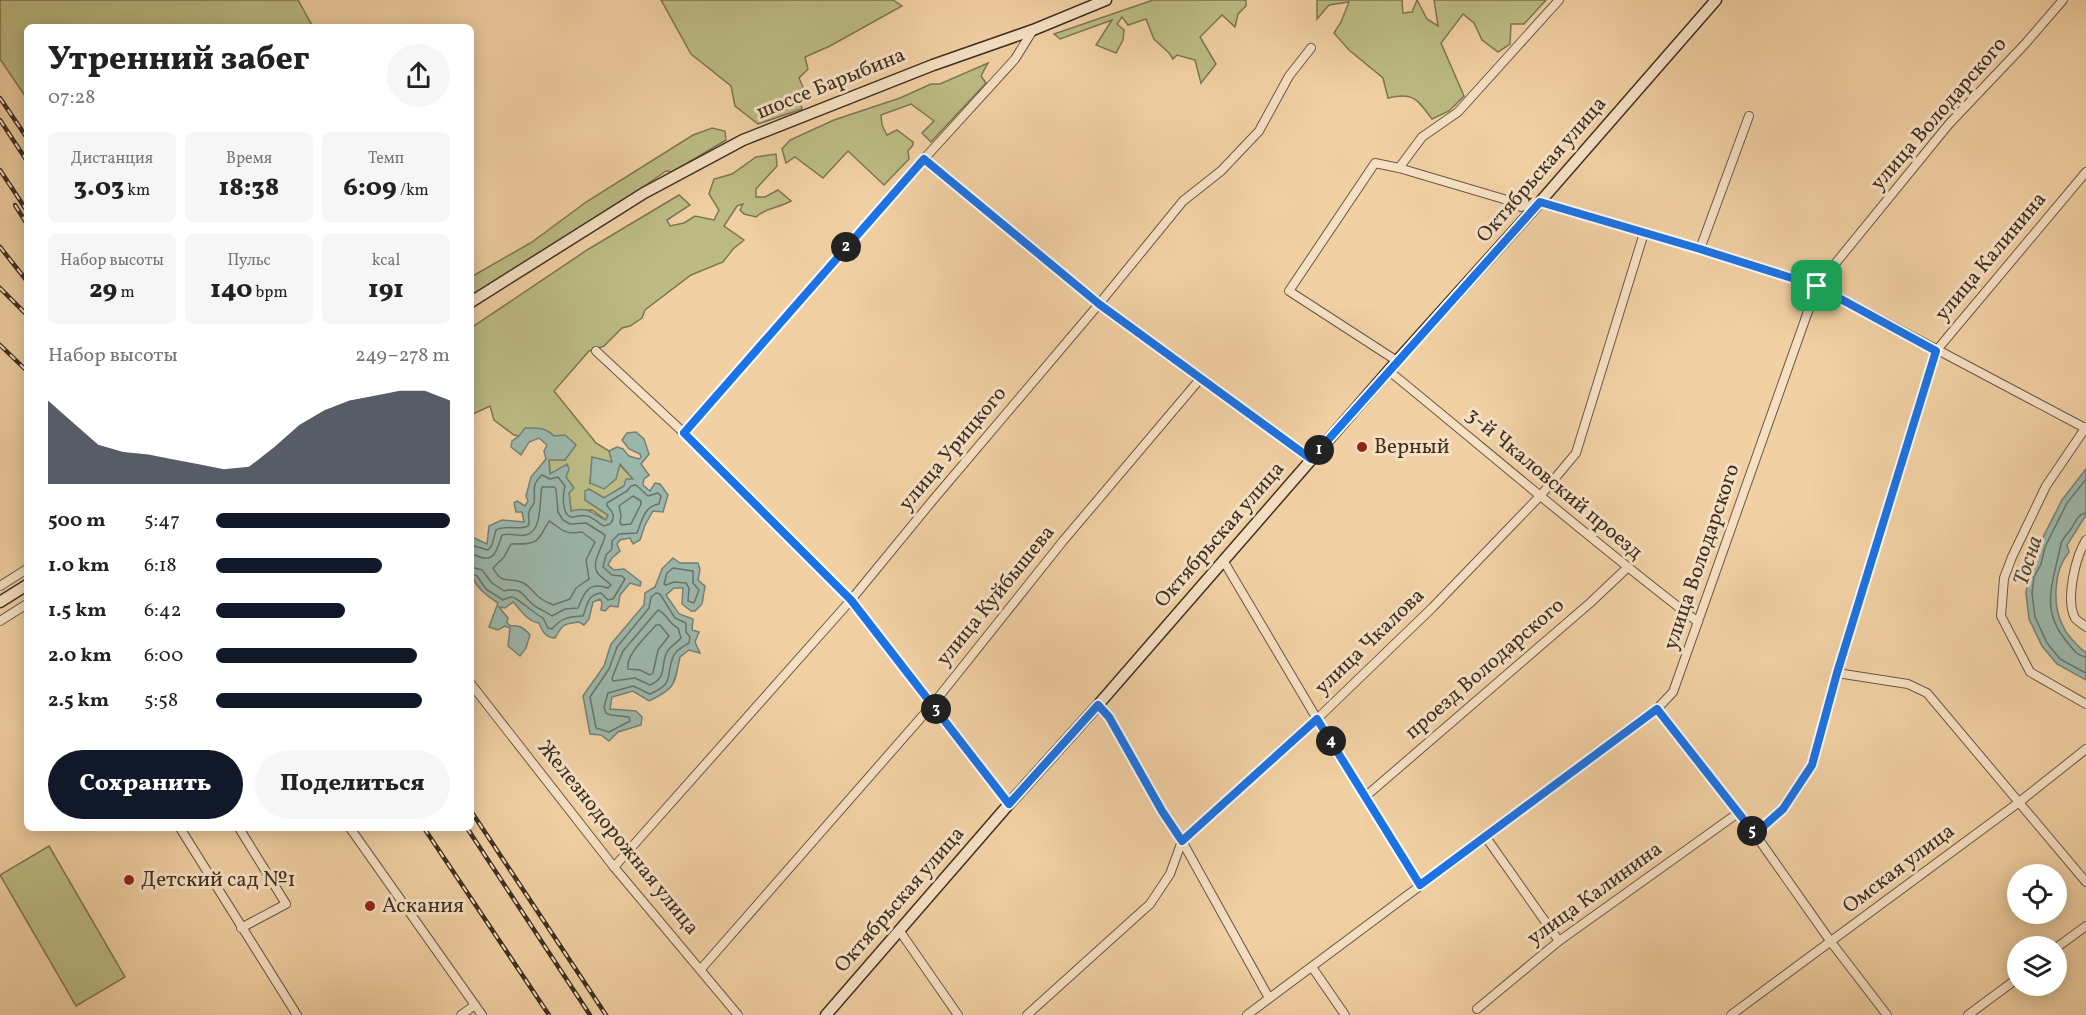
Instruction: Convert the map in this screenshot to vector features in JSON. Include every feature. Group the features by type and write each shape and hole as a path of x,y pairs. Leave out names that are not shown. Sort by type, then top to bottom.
{"street":[{"name":"шоссе Барыбина","path":"474,300 644,193 743,140 1106,0"},
{"path":"1399,168 1422,136 1458,112 1559,0"},
{"name":"Октябрьская улица","path":"826,1015 1311,459 1716,0"},
{"name":"улица Володарского","path":"1247,1015 1657,709 1673,692 1817,286 1949,124 2025,44 2063,0"},
{"path":"684,433 924,159 1015,59 1033,30"},
{"name":"улица Урицкого","path":"614,867 851,600 1183,201 1221,171 1259,130 1288,76 1311,48"},
{"path":"1700,249 1749,116"},
{"path":"924,159 1099,304 1311,459"},
{"path":"1397,361 1289,291 1375,164 1399,168 1507,200 1521,207 1540,202 1817,286 2085,428 2046,486 2012,557 2004,578 2001,616 2031,672 2086,704"},
{"name":"улица Калинина","path":"1755,834 1783,809 1812,765 1837,673 1936,351 2086,172"},
{"name":"улица Чкалова","path":"1027,1015 1150,904 1170,874 1182,841 1317,719 1432,607 1541,495 1576,453 1644,233"},
{"path":"596,351 684,433 851,600 1009,804"},
{"name":"3-й Чкаловский проезд","path":"1389,371 1627,568 1698,622"},
{"name":"улица Куйбышева","path":"701,969 933,704 1063,541 1200,379"},
{"path":"2086,540 2079,550 2074,569 2072,602 2075,618 2086,627"},
{"path":"1223,560 1317,719 1420,885"},
{"name":"проезд Володарского","path":"1365,796 1590,603 1627,568"},
{"path":"0,586 24,571"},
{"path":"0,602 24,587"},
{"path":"0,621 24,606"},
{"path":"1837,673 1908,684 1927,693 2086,882"},
{"name":"Железнодорожная улица","path":"474,688 614,867 738,1015"},
{"path":"1098,705 1109,717 1162,811 1182,841 1269,998"},
{"path":"1657,709 1755,834 1831,942 1887,1015"},
{"name":"Омская улица","path":"1731,1015 2018,803 2086,749"},
{"name":"улица Калинина","path":"1477,1009 1559,941 1738,813"},
{"path":"182,831 297,1015"},
{"path":"240,831 286,904 241,928"},
{"path":"352,831 482,1015"},
{"path":"1485,836 1559,941"},
{"path":"2067,940 2086,926"},
{"path":"899,930 958,1015"},
{"path":"1312,967 1345,1015"},
{"path":"1968,1015 2007,986"},
{"path":"460,1015 475,1005"}],"shaded area":[{"path":"0,0 298,0 311,24 24,24 24,95 0,59"},
{"path":"661,0 893,0 902,6 830,46 805,57 808,69 799,78 803,87 799,95 802,109 758,124 735,106 731,86 691,54"},
{"path":"1153,0 1246,0 1246,6 1238,14 1235,27 1222,15 1200,37 1216,64 1201,83 1195,60 1177,55 1173,59 1154,39 1146,19 1128,25 1122,17 1117,24 1124,30 1123,40 1116,53 1096,45 1112,20 1060,39 1054,34"},
{"path":"1317,0 1402,0 1403,13 1412,12 1417,0 1427,19 1438,26 1434,0 1546,0 1524,24 1511,24 1510,44 1498,52 1482,40 1474,23 1463,14 1441,43 1464,96 1449,111 1432,119 1414,99 1404,96 1388,98 1383,78 1349,50 1334,33 1349,2 1329,5 1317,19"},
{"path":"988,63 981,76 986,83 931,142 922,133 934,121 911,104 881,115 882,125 887,135 897,130 913,142 908,151 909,159 884,185 848,151 823,178 795,157 786,163 782,149 790,140 834,120 900,98 931,84 940,84"},
{"path":"712,128 725,131 726,140 672,172 666,171 474,296 474,275 532,242 586,202 693,135"},
{"path":"776,154 777,166 756,189 756,197 765,197 778,190 791,201 756,217 744,214 740,210 743,204 737,206 724,226 744,240 723,262 691,275 645,310 642,318 622,328 604,346 589,351 554,391 596,443 609,451 613,463 592,458 590,483 619,464 634,480 604,498 589,489 585,500 608,515 606,520 592,510 571,511 569,493 550,474 549,459 565,460 575,444 565,436 514,435 494,420 490,406 474,414 474,326 587,250 679,195 690,205 667,220 670,226 684,223 695,216 714,220 719,210 709,194 714,179 732,174 756,157"},
{"path":"49,846 125,977 76,1006 0,875"}],"water":[{"path":"525,428 537,428 554,436 565,435 576,445 565,460 549,460 550,474 567,464 569,469 566,477 574,488 569,493 571,511 586,510 606,520 608,515 585,500 585,491 589,489 604,498 624,486 626,479 633,479 620,464 616,479 604,489 590,483 592,457 612,462 609,451 617,447 623,449 629,456 639,459 640,454 629,449 622,440 627,433 636,432 644,439 649,454 641,464 649,475 644,479 643,485 650,491 655,483 660,484 668,495 663,512 653,511 640,540 633,544 630,538 620,540 617,544 620,551 608,565 614,570 624,569 641,582 640,586 630,583 620,595 618,607 610,606 605,611 601,610 600,599 593,602 589,619 584,625 579,622 566,624 555,638 552,638 543,631 539,623 528,618 513,602 505,608 499,607 508,618 507,623 526,630 530,635 526,648 520,656 508,646 510,628 505,626 498,630 489,627 498,603 481,590 474,579 474,538 487,544 489,526 502,520 524,522 522,512 516,512 514,503 517,501 525,506 528,501 526,496 531,477 546,459 544,451 547,445 539,438 529,442 521,455 511,447 512,441"},
{"path":"2086,469 2086,515 2067,545 2069,552 2057,579 2056,600 2057,610 2065,631 2086,652 2086,680 2057,664 2042,646 2029,619 2026,593 2028,576 2035,562 2039,545 2062,500"},
{"path":"673,558 680,563 698,563 700,570 698,580 705,586 702,604 695,611 691,611 682,604 683,588 674,588 666,595 679,614 693,619 692,630 699,632 695,642 700,653 689,650 680,657 672,685 664,693 649,701 633,691 612,697 610,709 636,711 642,717 641,725 618,732 609,741 601,735 590,734 583,696 604,666 611,644 644,605 645,593 655,587 662,569"}],"railway":[{"path":"0,98 24,134"},
{"path":"0,120 24,156"},
{"path":"0,170 24,206"},
{"path":"15,205 24,219"},
{"path":"0,247 24,277"},
{"path":"0,288 24,312"},
{"path":"0,345 24,368"},
{"path":"474,816 606,1015"},
{"path":"426,831 549,1015"},
{"path":"469,831 590,1015"}],"place":[{"name":"Верный","path":"1362,447"},
{"name":"Детский сад №1","path":"129,880"},
{"name":"Аскания","path":"370,906"}],"route":[{"path":"924,159 1099,304 1311,459 1540,202 1817,286 1936,351 1837,673 1812,765 1783,809 1755,834 1657,709 1420,885 1317,719 1182,841 1162,811 1109,717 1098,705 1009,804 851,600 684,433 924,159"}],"water label":[{"name":"Тосна","path":"2029,561"}]}
